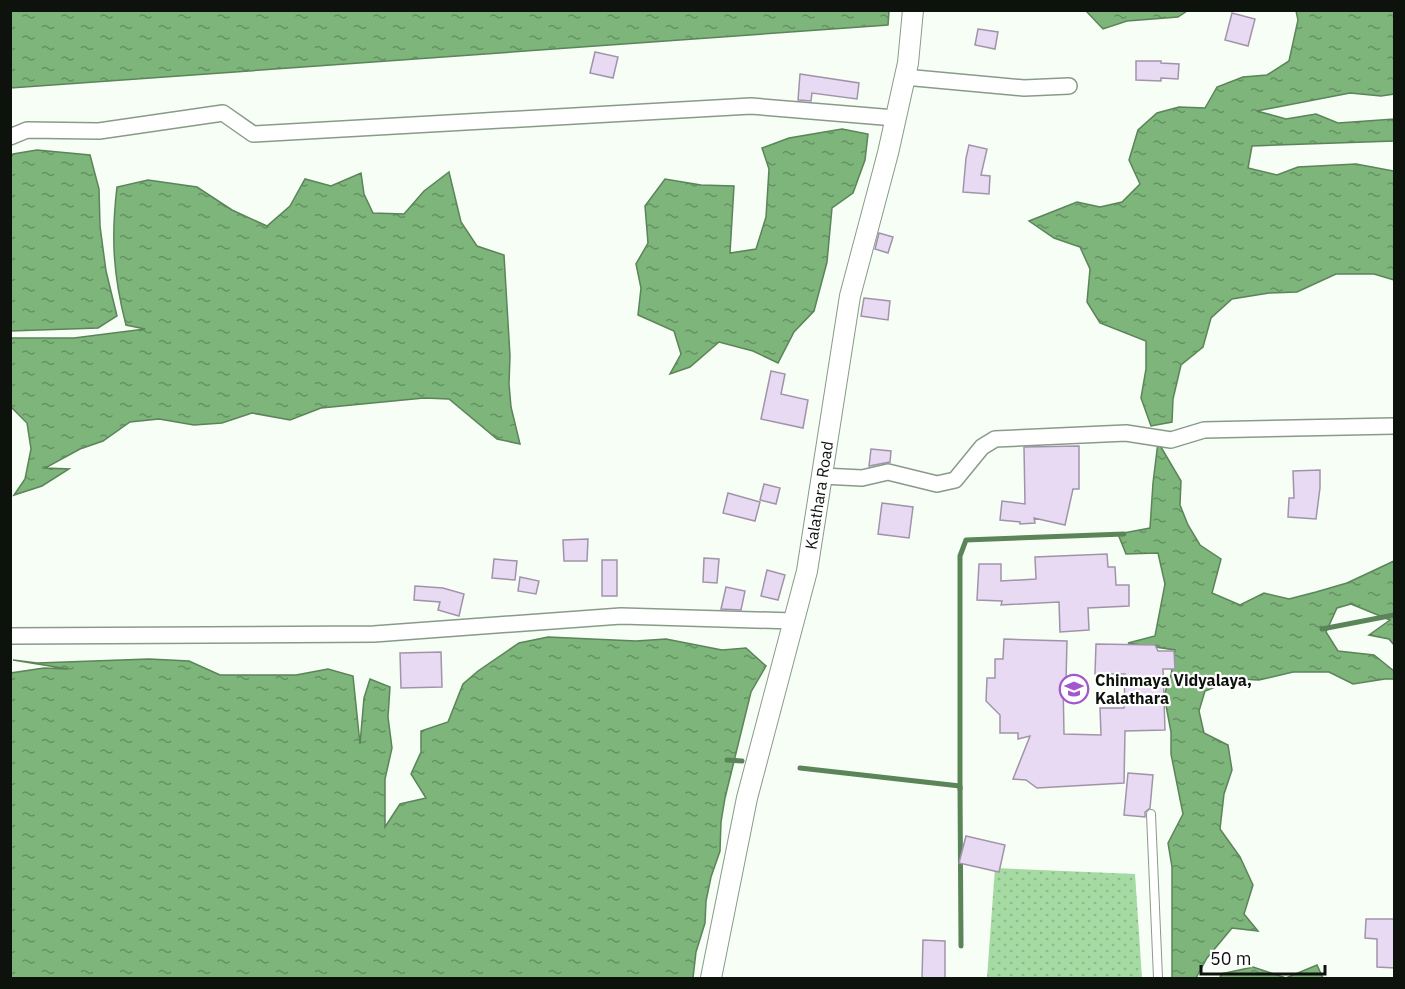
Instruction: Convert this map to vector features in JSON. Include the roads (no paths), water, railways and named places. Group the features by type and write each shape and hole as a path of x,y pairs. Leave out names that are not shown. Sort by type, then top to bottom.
{"street":[{"name":"Kalathara Road","path":"711,978 747,798 807,571 850,296 896,118 913,10"},
{"path":"904,77 1024,88 1069,86"},
{"path":"10,137 27,130 99,131 223,113 254,134 751,105 896,118"},
{"path":"822,476 862,478 888,472 937,484 955,480 982,447 995,439 1126,434 1171,440 1204,430 1395,426"},
{"path":"10,636 374,634 621,616 793,621"}],"lane":[{"path":"1151,814 1158,978"}],"water":[{"path":"11,10 889,11 888,25 11,88"},
{"path":"1086,11 1187,11 1178,17 1127,21 1103,29"},
{"path":"1296,11 1394,11 1394,94 1381,96 1350,93 1257,111 1286,119 1316,114 1338,123 1394,119 1394,141 1252,146 1248,168 1277,175 1298,167 1356,164 1394,171 1394,280 1374,274 1336,274 1297,292 1269,293 1232,299 1211,318 1203,347 1181,365 1173,399 1172,422 1151,426 1141,398 1146,369 1146,341 1100,323 1087,302 1090,269 1080,247 1054,238 1029,221 1077,202 1100,207 1122,202 1140,184 1129,160 1138,130 1157,113 1179,107 1205,108 1217,87 1243,77 1267,75 1289,61 1298,20"},
{"path":"842,129 868,134 865,160 853,193 832,208 827,262 814,311 794,332 778,363 753,351 719,342 690,367 670,374 681,354 674,331 638,315 641,288 636,264 648,243 645,206 665,179 701,185 734,186 730,253 756,249 766,217 769,169 762,148 789,138"},
{"path":"37,150 90,155 99,189 100,226 106,271 117,316 98,328 11,331 11,157 13,154"},
{"path":"449,172 461,222 477,246 504,255 510,356 509,384 511,407 520,444 497,439 449,399 424,398 321,408 290,420 252,413 222,423 194,425 159,419 130,422 103,441 80,449 45,468 69,469 42,486 14,495 25,479 31,449 27,423 11,407 11,338 74,338 145,329 126,325 122,307 114,256 117,187 148,180 197,187 232,210 267,226 290,206 305,179 331,186 361,173 364,194 373,213 404,214 424,191"},
{"path":"1158,442 1181,481 1180,505 1188,525 1200,545 1221,559 1212,593 1240,605 1264,593 1289,599 1347,583 1394,561 1394,645 1389,639 1369,635 1390,620 1351,604 1337,608 1326,632 1338,651 1374,655 1394,671 1394,679 1353,684 1329,672 1293,672 1259,680 1236,679 1205,691 1199,711 1204,733 1228,745 1232,770 1224,794 1220,829 1240,857 1253,885 1244,914 1258,931 1232,928 1207,958 1196,978 1172,978 1172,867 1168,843 1183,814 1171,754 1171,732 1164,695 1171,675 1175,650 1128,643 1155,636 1165,584 1158,553 1126,554 1118,534 1150,528"},
{"path":"548,637 636,641 666,639 722,650 746,648 766,666 751,692 725,798 720,851 711,877 706,901 705,923 696,952 693,978 11,978 11,673 44,668 68,669 13,660 37,663 149,659 189,661 220,675 296,675 328,669 353,676 360,744 364,698 370,679 390,687 388,717 392,748 385,779 385,827 400,804 426,798 411,774 421,752 421,731 448,722 463,684 478,671 519,643"},
{"path":"1317,965 1323,978 1286,978"},
{"path":"1253,967 1286,978 1220,978 1221,974"}],"waterway":[{"path":"960,789 960,556 966,540 1124,534"},
{"path":"1322,629 1394,615"},
{"path":"727,760 742,761"},
{"path":"800,768 960,786 961,946"}],"place":[{"name":"Chinmaya Vidyalaya, Kalathara","path":"1074,689"}]}
